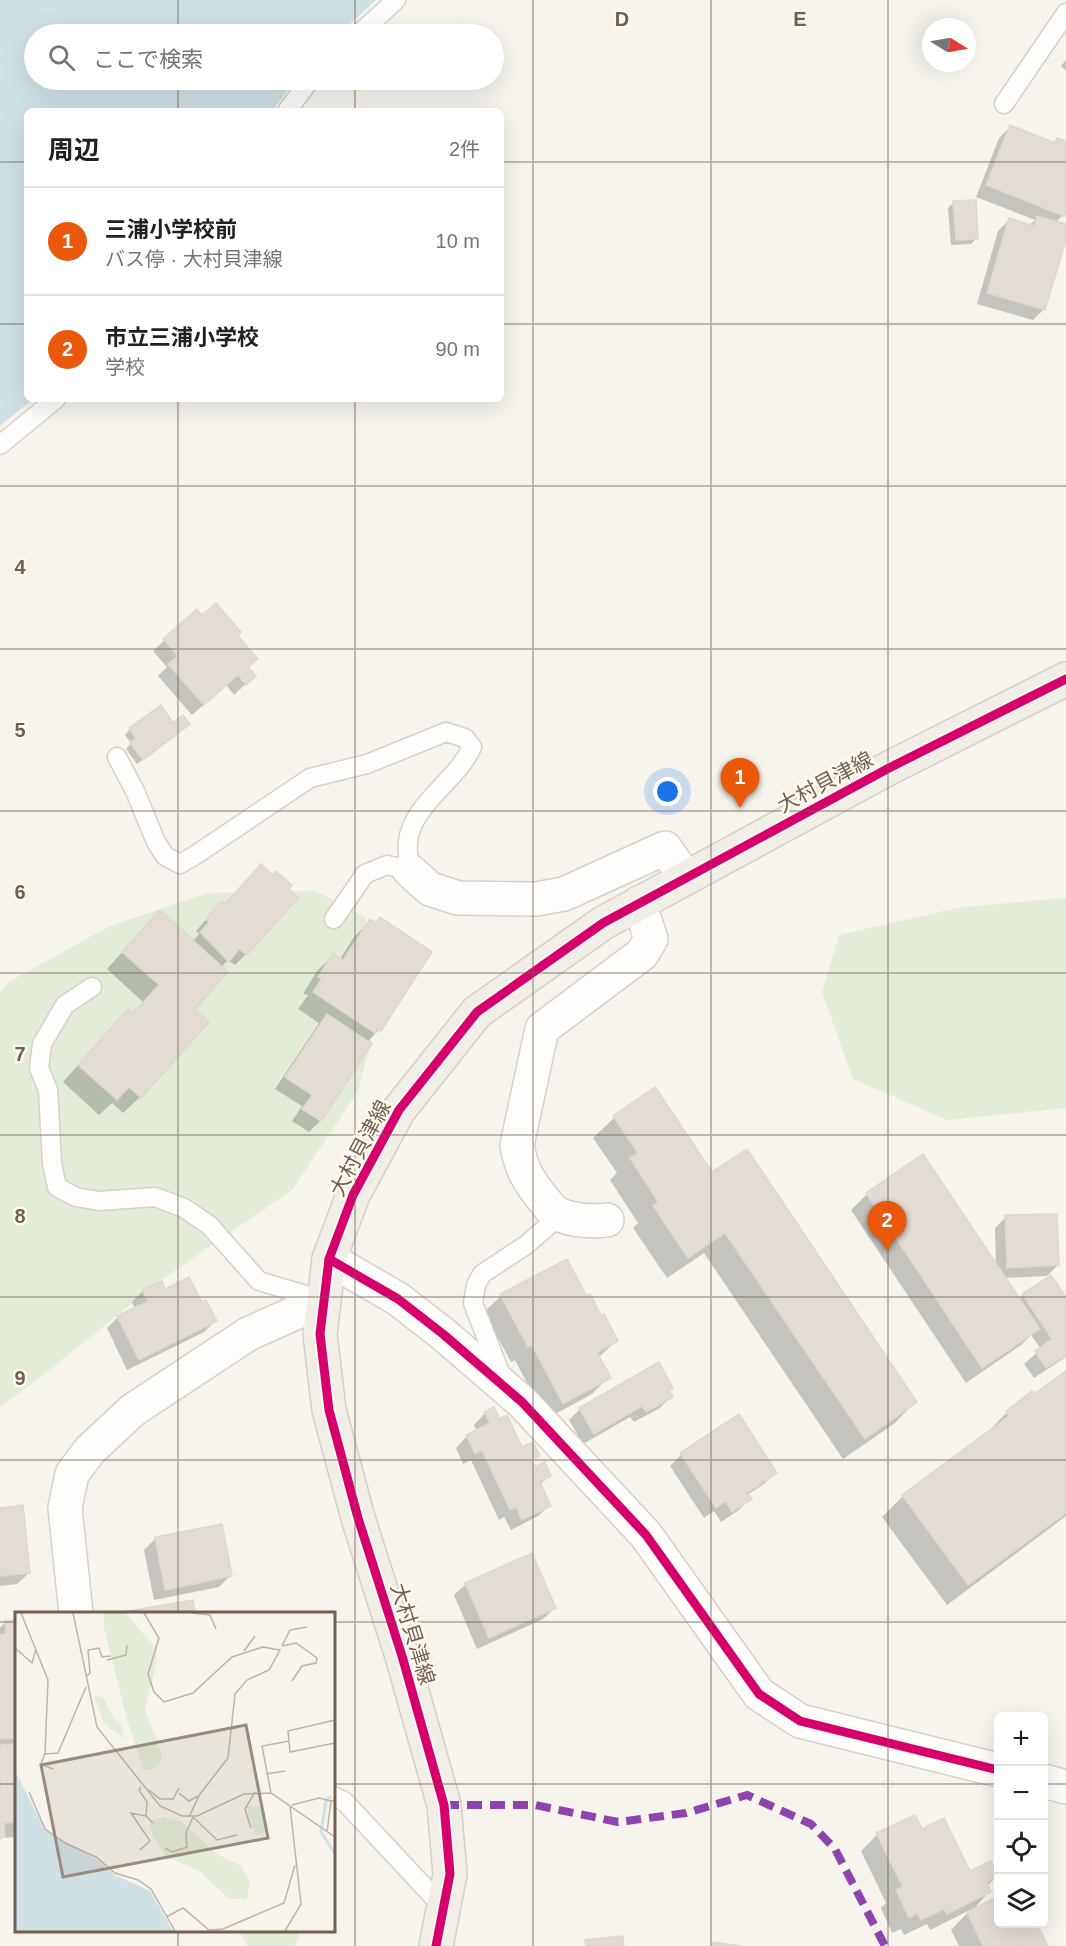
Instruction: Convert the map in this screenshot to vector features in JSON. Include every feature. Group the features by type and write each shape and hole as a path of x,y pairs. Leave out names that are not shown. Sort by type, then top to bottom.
{"main road":[{"name":"大村貝津線","path":"436,1946 450,1874 444,1805 402,1656 358,1518 329,1410 320,1334 329,1259 353,1195 399,1110 477,1012 603,923 889,768 1066,679"}],"street":[{"path":"409,870 430,889 458,898 536,898 564,894 665,848 686,878"},
{"path":"607,1220 591,1222 553,1211 527,1179 517,1145 542,1029 642,954 651,939 639,903"},
{"path":"329,1259 398,1299 443,1334 522,1402 646,1535 759,1694 800,1720 994,1769"},
{"path":"76,1612 65,1508 72,1474 90,1450 133,1410 248,1335 324,1300"},
{"path":"1048,1782 1066,1787"}],"lane":[{"path":"370,24 396,0"},
{"path":"1004,105 1066,13"},
{"path":"289,108 303,90"},
{"path":"0,445 52,402"},
{"path":"117,757 135,791 156,842 165,856 180,864 310,778 367,764 446,732 465,738 472,747 466,760 419,812 408,840 409,870 387,865 365,874 334,919"},
{"path":"92,987 65,1005 42,1044 39,1068 48,1090 52,1163 57,1187 76,1197 99,1201 155,1197 184,1208 209,1226 259,1281 324,1300"},
{"path":"505,1388 473,1303 476,1285 482,1274 526,1245 562,1214"},
{"path":"334,1796 344,1801 443,1907"}],"green space":[{"path":"316,891 365,917 377,1019 358,1091 292,1190 161,1280 0,1407 0,992 9,982 108,927 207,893"},
{"path":"1066,898 1066,1108 947,1120 853,1079 822,992 839,935 963,907"},
{"path":"240,1931 301,1931 295,1946 247,1946"}],"shaded area":[{"path":"0,0 376,0 350,24 24,24 24,90 288,90 274,108 24,108 24,402 29,402 0,426"}],"building":[{"path":"1010,125 1055,143 1057,138 1066,141 1066,211 1064,216 986,185"},
{"path":"976,200 978,239 956,240 953,201"},
{"path":"1037,216 1066,224 1066,240 1045,310 987,293 1009,218 1034,226"},
{"path":"216,603 241,632 238,636 258,659 248,667 256,676 246,685 238,675 204,705 168,664 178,656 163,639 197,609 202,615"},
{"path":"161,705 173,723 183,715 190,724 143,760 130,743 136,738 129,728"},
{"path":"261,864 273,875 276,871 292,885 289,889 298,898 247,955 239,949 229,962 200,932 209,922 206,919 222,901 225,904"},
{"path":"160,910 228,972 195,1009 209,1022 141,1098 129,1087 117,1100 78,1065 128,1009 133,1013 159,985 122,952"},
{"path":"380,917 432,952 381,1031 377,1029 375,1033 313,992 322,978 318,977 333,953 343,960 370,919 376,923"},
{"path":"327,1014 372,1044 321,1121 302,1109 312,1095 285,1077"},
{"path":"655,1087 712,1172 747,1149 917,1402 865,1439 725,1233 688,1258 653,1206 658,1202 630,1158 638,1153 613,1116"},
{"path":"923,1154 1040,1329 982,1368 866,1193"},
{"path":"1057,1214 1059,1265 1007,1268 1005,1215"},
{"path":"567,1259 586,1295 590,1294 601,1315 604,1314 618,1341 597,1352 611,1378 563,1404 532,1345 528,1347 500,1294"},
{"path":"1051,1275 1066,1297 1066,1355 1046,1368 1035,1351 1052,1339 1022,1294"},
{"path":"189,1277 202,1302 206,1300 217,1321 139,1360 117,1316 148,1301 142,1290 162,1281 165,1289"},
{"path":"659,1362 673,1388 669,1390 673,1397 646,1412 642,1406 594,1434 579,1408"},
{"path":"1066,1371 1066,1513 968,1585 902,1495 1009,1416 1006,1411 1032,1391 1034,1394"},
{"path":"494,1407 500,1419 507,1415 522,1447 533,1442 540,1456 532,1460 535,1467 545,1462 551,1476 540,1482 551,1506 522,1520 516,1507 510,1510 482,1450 475,1454 466,1435 490,1423 484,1412"},
{"path":"739,1414 777,1473 747,1493 752,1499 732,1512 726,1501 716,1508 680,1453"},
{"path":"23,1505 30,1573 0,1576 0,1508"},
{"path":"222,1524 232,1576 165,1590 155,1537"},
{"path":"532,1553 556,1608 489,1638 465,1583"},
{"path":"193,1600 195,1612 123,1612"},
{"path":"15,1620 15,1738 0,1739 0,1635 6,1634 5,1621"},
{"path":"15,1744 15,1822 4,1823 5,1837 0,1838 0,1745"},
{"path":"915,1815 922,1829 944,1818 970,1871 991,1861 994,1867 994,1878 987,1882 991,1892 947,1914 944,1909 921,1920 917,1913 909,1918 896,1890 903,1887 876,1833"},
{"path":"994,1898 994,1928 1039,1928 1048,1946 983,1946 967,1912"},
{"path":"623,1936 624,1946 586,1946 585,1940"},
{"path":"713,1942 741,1946 712,1946"}],"marked path":[{"path":"444,1805 535,1805 618,1822 686,1813 747,1795 811,1824 835,1849 885,1946"}],"cycle path":[{"path":"436,1946 450,1874 444,1805 402,1656 358,1518 329,1410 320,1334 329,1259 353,1195 399,1110 477,1012 603,923 889,768 1066,679"},
{"path":"329,1259 398,1299 443,1334 522,1402 646,1535 759,1694 800,1721 994,1769"}],"place":[{"name":"三浦小学校前","path":"740,808"},
{"name":"市立三浦小学校","path":"887,1251"}]}
